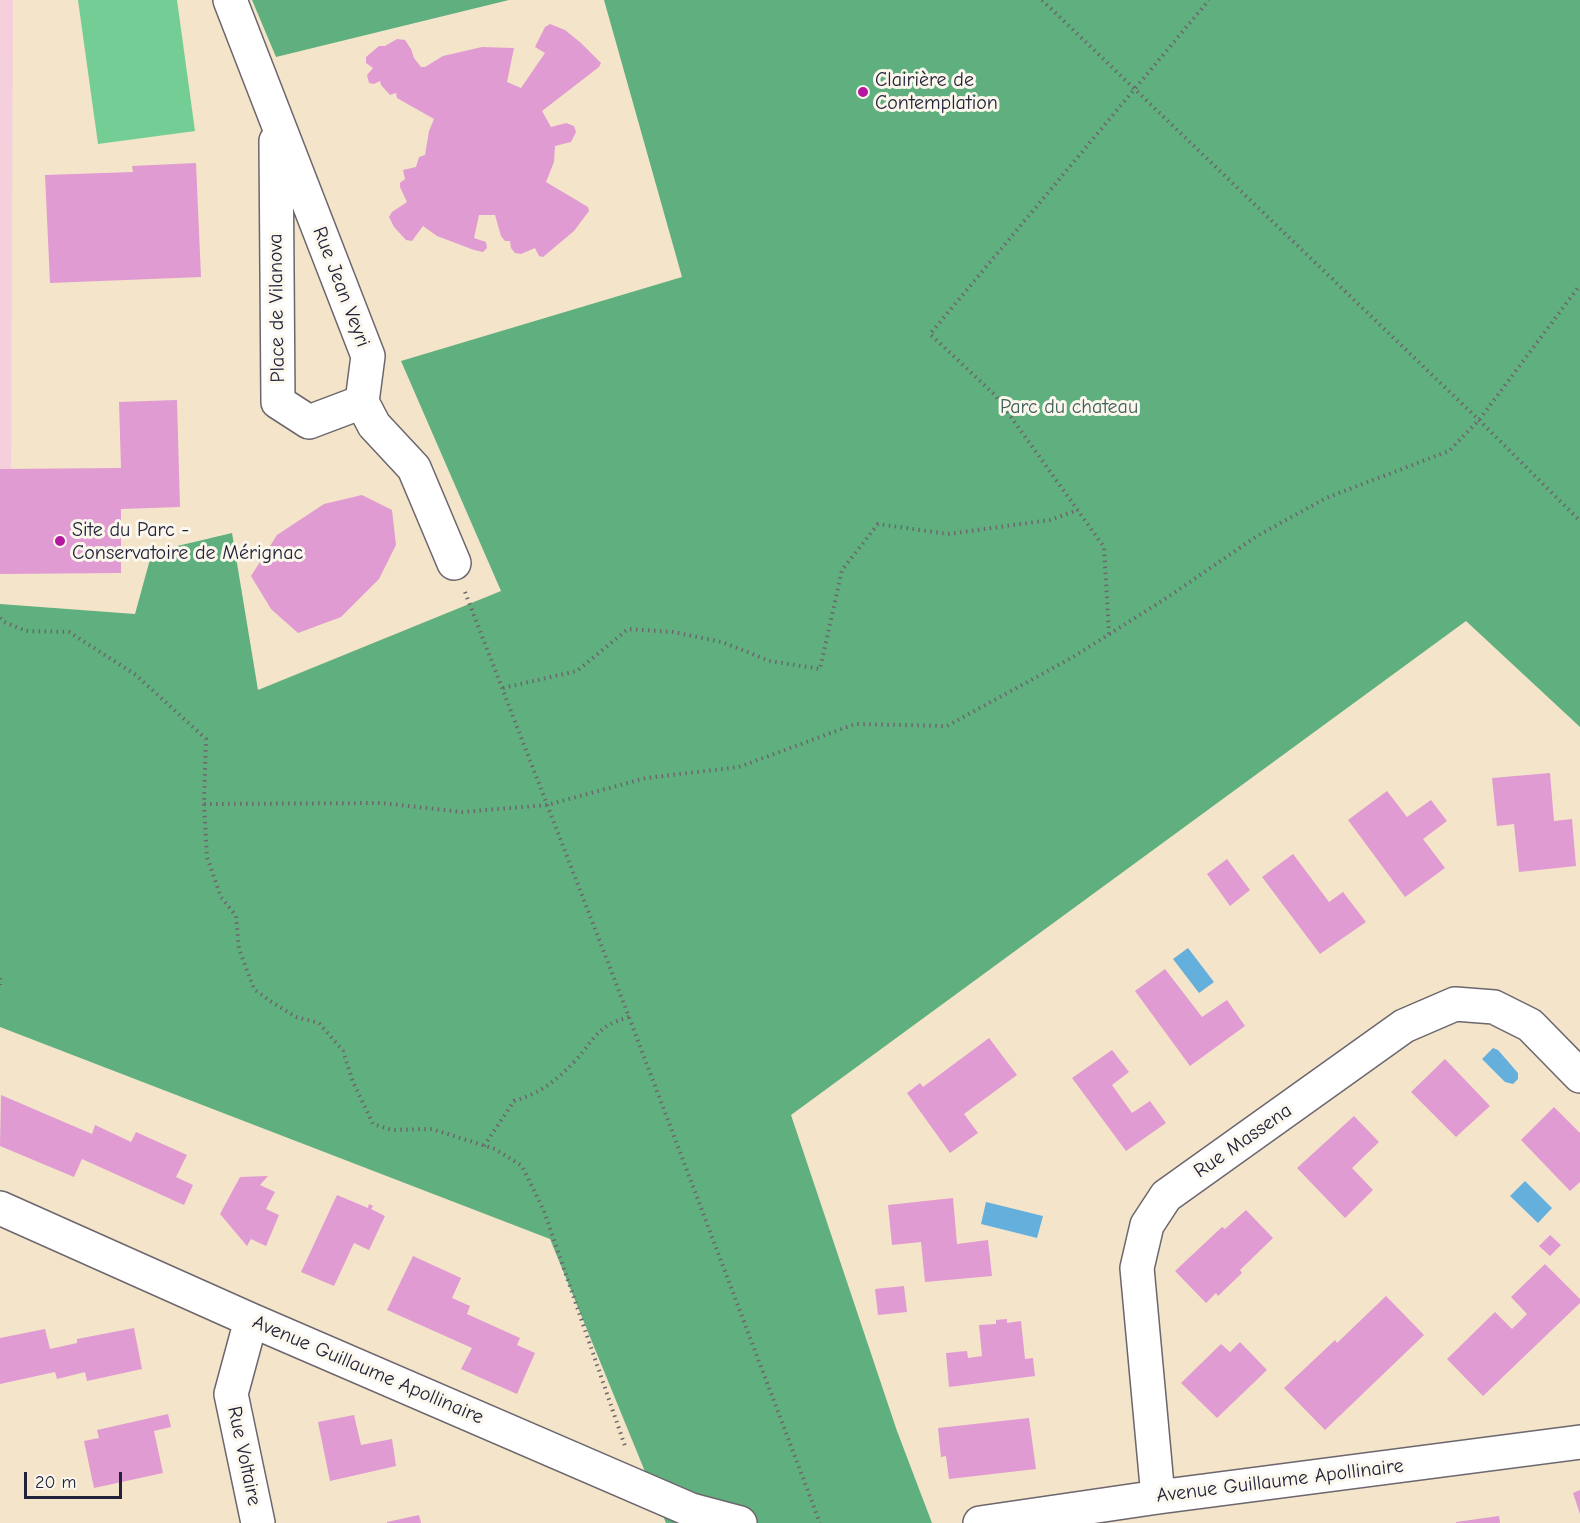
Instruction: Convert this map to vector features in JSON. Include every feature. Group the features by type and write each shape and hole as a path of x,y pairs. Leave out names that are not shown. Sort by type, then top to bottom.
{"street":[{"name":"Rue Jean Veyri","path":"230,0 368,356 362,402"},
{"name":"Place de Vilanova","path":"275,121 278,402 309,422 362,402"},
{"path":"362,402 374,425 414,468 454,563"},
{"name":"Rue Massena","path":"1158,1497 1137,1268 1147,1225 1166,1196 1404,1026 1455,1004 1494,1007 1530,1025 1580,1076"},
{"name":"Avenue Guillaume Apollinaire","path":"0,1208 251,1320 691,1510 740,1523"},
{"name":"Rue Voltaire","path":"251,1320 231,1394 258,1523"},
{"name":"Avenue Guillaume Apollinaire","path":"980,1523 1158,1497 1580,1442"}],"path":[{"path":"1041,0 1479,420 1580,521"},
{"path":"1109,634 1104,546 996,396 930,334 1209,0"},
{"path":"204,804 382,803 462,812 548,805 646,778 739,767 855,724 947,726 1073,657 1165,599 1257,536 1326,498 1449,451 1479,420 1580,285"},
{"path":"503,688 577,671 628,629 673,632 712,640 770,661 820,669 842,570 878,524 948,534 1050,520 1078,510"},
{"path":"454,563 820,1523"},
{"path":"0,618 26,631 69,632 136,675 206,739 204,804 207,857 221,897 236,916 239,949 254,989 296,1017 319,1023 343,1051 353,1082 373,1124 392,1130 432,1129 495,1149 522,1166 544,1211 632,1465 635,1484"},
{"path":"0,978 0,986"},
{"path":"484,1146 514,1101 534,1095 554,1081 577,1059 596,1033 613,1022 629,1017"}],"shaded area":[{"path":"0,0 13,0 11,525 0,525"}],"green space":[{"path":"78,0 177,0 195,131 98,144"},
{"path":"252,0 509,0 276,57"},
{"name":"Parc du chateau","path":"604,0 1580,0 1580,727 1466,621 791,1115 897,1431 932,1523 666,1523 550,1239 0,1027 0,604 135,614 152,552 232,533 258,690 501,591 401,361 682,277"}],"water":[{"path":"1188,948 1214,982 1199,993 1173,959"},
{"path":"1493,1048 1498,1050 1518,1073 1518,1079 1513,1084 1505,1082 1482,1059"},
{"path":"1525,1181 1552,1208 1538,1223 1510,1196"},
{"path":"986,1202 1043,1216 1037,1238 981,1224"}],"building":[{"path":"550,24 565,30 601,63 599,67 542,111 551,127 566,123 574,126 576,132 571,142 555,146 554,162 546,182 588,207 589,211 574,231 543,257 539,256 535,248 521,254 515,253 510,241 505,241 501,236 495,215 479,215 474,238 486,242 487,248 483,252 437,236 423,226 412,241 406,240 394,227 389,217 392,212 407,202 400,187 400,183 405,179 403,170 416,167 419,157 425,155 429,131 434,119 397,98 396,93 390,95 380,81 374,84 369,83 367,75 373,68 366,63 366,57 379,46 385,46 397,39 405,40 421,67 443,56 482,47 514,48 507,82 521,88 545,53 535,47 545,27"},
{"path":"196,163 201,277 50,283 45,175 133,172 132,166"},
{"name":"Site du Parc - Conservatoire de Mérignac","path":"177,400 180,507 121,509 121,573 0,574 0,469 121,468 119,402"},
{"path":"362,495 392,510 396,545 379,579 341,617 298,633 271,609 251,576 277,535 324,504"},
{"path":"1550,773 1554,821 1572,819 1576,866 1519,872 1514,824 1497,826 1492,778"},
{"path":"1387,791 1407,817 1431,800 1447,821 1423,839 1445,868 1405,897 1348,820"},
{"path":"1293,854 1329,902 1343,892 1366,922 1320,954 1262,877"},
{"path":"1227,859 1250,890 1230,906 1207,874"},
{"path":"1165,969 1202,1017 1227,1000 1245,1026 1190,1066 1135,991"},
{"path":"989,1038 1017,1075 964,1114 978,1133 950,1153 907,1093 920,1083 923,1087"},
{"path":"1112,1050 1129,1072 1112,1085 1132,1113 1150,1101 1166,1123 1126,1151 1072,1078"},
{"path":"1445,1059 1490,1106 1456,1137 1411,1092"},
{"path":"1,1095 92,1134 95,1125 131,1142 136,1132 187,1155 176,1177 193,1185 184,1205 82,1159 74,1177 0,1146"},
{"path":"1554,1107 1580,1133 1580,1182 1570,1191 1521,1140"},
{"path":"1354,1116 1379,1142 1352,1168 1373,1190 1345,1218 1297,1168"},
{"path":"268,1176 260,1185 275,1192 266,1209 279,1215 266,1246 251,1239 247,1246 220,1214 240,1177"},
{"path":"337,1195 368,1208 369,1204 373,1206 371,1209 385,1216 369,1250 354,1243 334,1286 301,1272"},
{"path":"953,1198 957,1244 988,1240 992,1276 925,1282 921,1242 892,1245 888,1205"},
{"path":"1246,1210 1273,1238 1240,1270 1242,1273 1218,1296 1216,1293 1206,1303 1175,1271 1222,1227 1225,1229"},
{"path":"1550,1235 1561,1245 1550,1256 1539,1246"},
{"path":"413,1256 461,1278 452,1298 470,1306 467,1314 520,1338 517,1345 535,1353 517,1394 461,1369 472,1348 387,1310"},
{"path":"1545,1264 1580,1299 1580,1303 1483,1396 1447,1359 1495,1312 1512,1329 1527,1314 1511,1297"},
{"path":"904,1286 907,1312 878,1315 875,1289"},
{"path":"1386,1296 1424,1335 1325,1430 1284,1388 1335,1340 1337,1343"},
{"path":"1007,1319 1007,1323 1021,1321 1025,1359 1033,1358 1035,1376 949,1387 946,1353 967,1351 968,1358 982,1356 979,1325 996,1324 996,1320"},
{"path":"134,1328 142,1369 87,1381 85,1372 57,1379 55,1372 0,1384 0,1338 45,1329 50,1349 77,1343 77,1339"},
{"path":"1240,1342 1267,1370 1217,1418 1181,1383 1221,1344 1230,1352"},
{"path":"168,1414 171,1427 154,1431 163,1473 94,1488 84,1441 99,1438 97,1430"},
{"path":"354,1415 361,1445 392,1439 396,1466 330,1481 318,1422"},
{"path":"1029,1418 1036,1469 949,1479 946,1456 941,1457 938,1428"},
{"path":"1580,1490 1580,1514 1573,1493"},
{"path":"419,1515 421,1523 387,1523 387,1522"},
{"path":"1499,1516 1500,1523 1456,1523 1456,1522"}],"place":[{"name":"Clairière de Contemplation","path":"863,92"},
{"name":"Site du Parc - Conservatoire de Mérignac","path":"60,541"}]}
